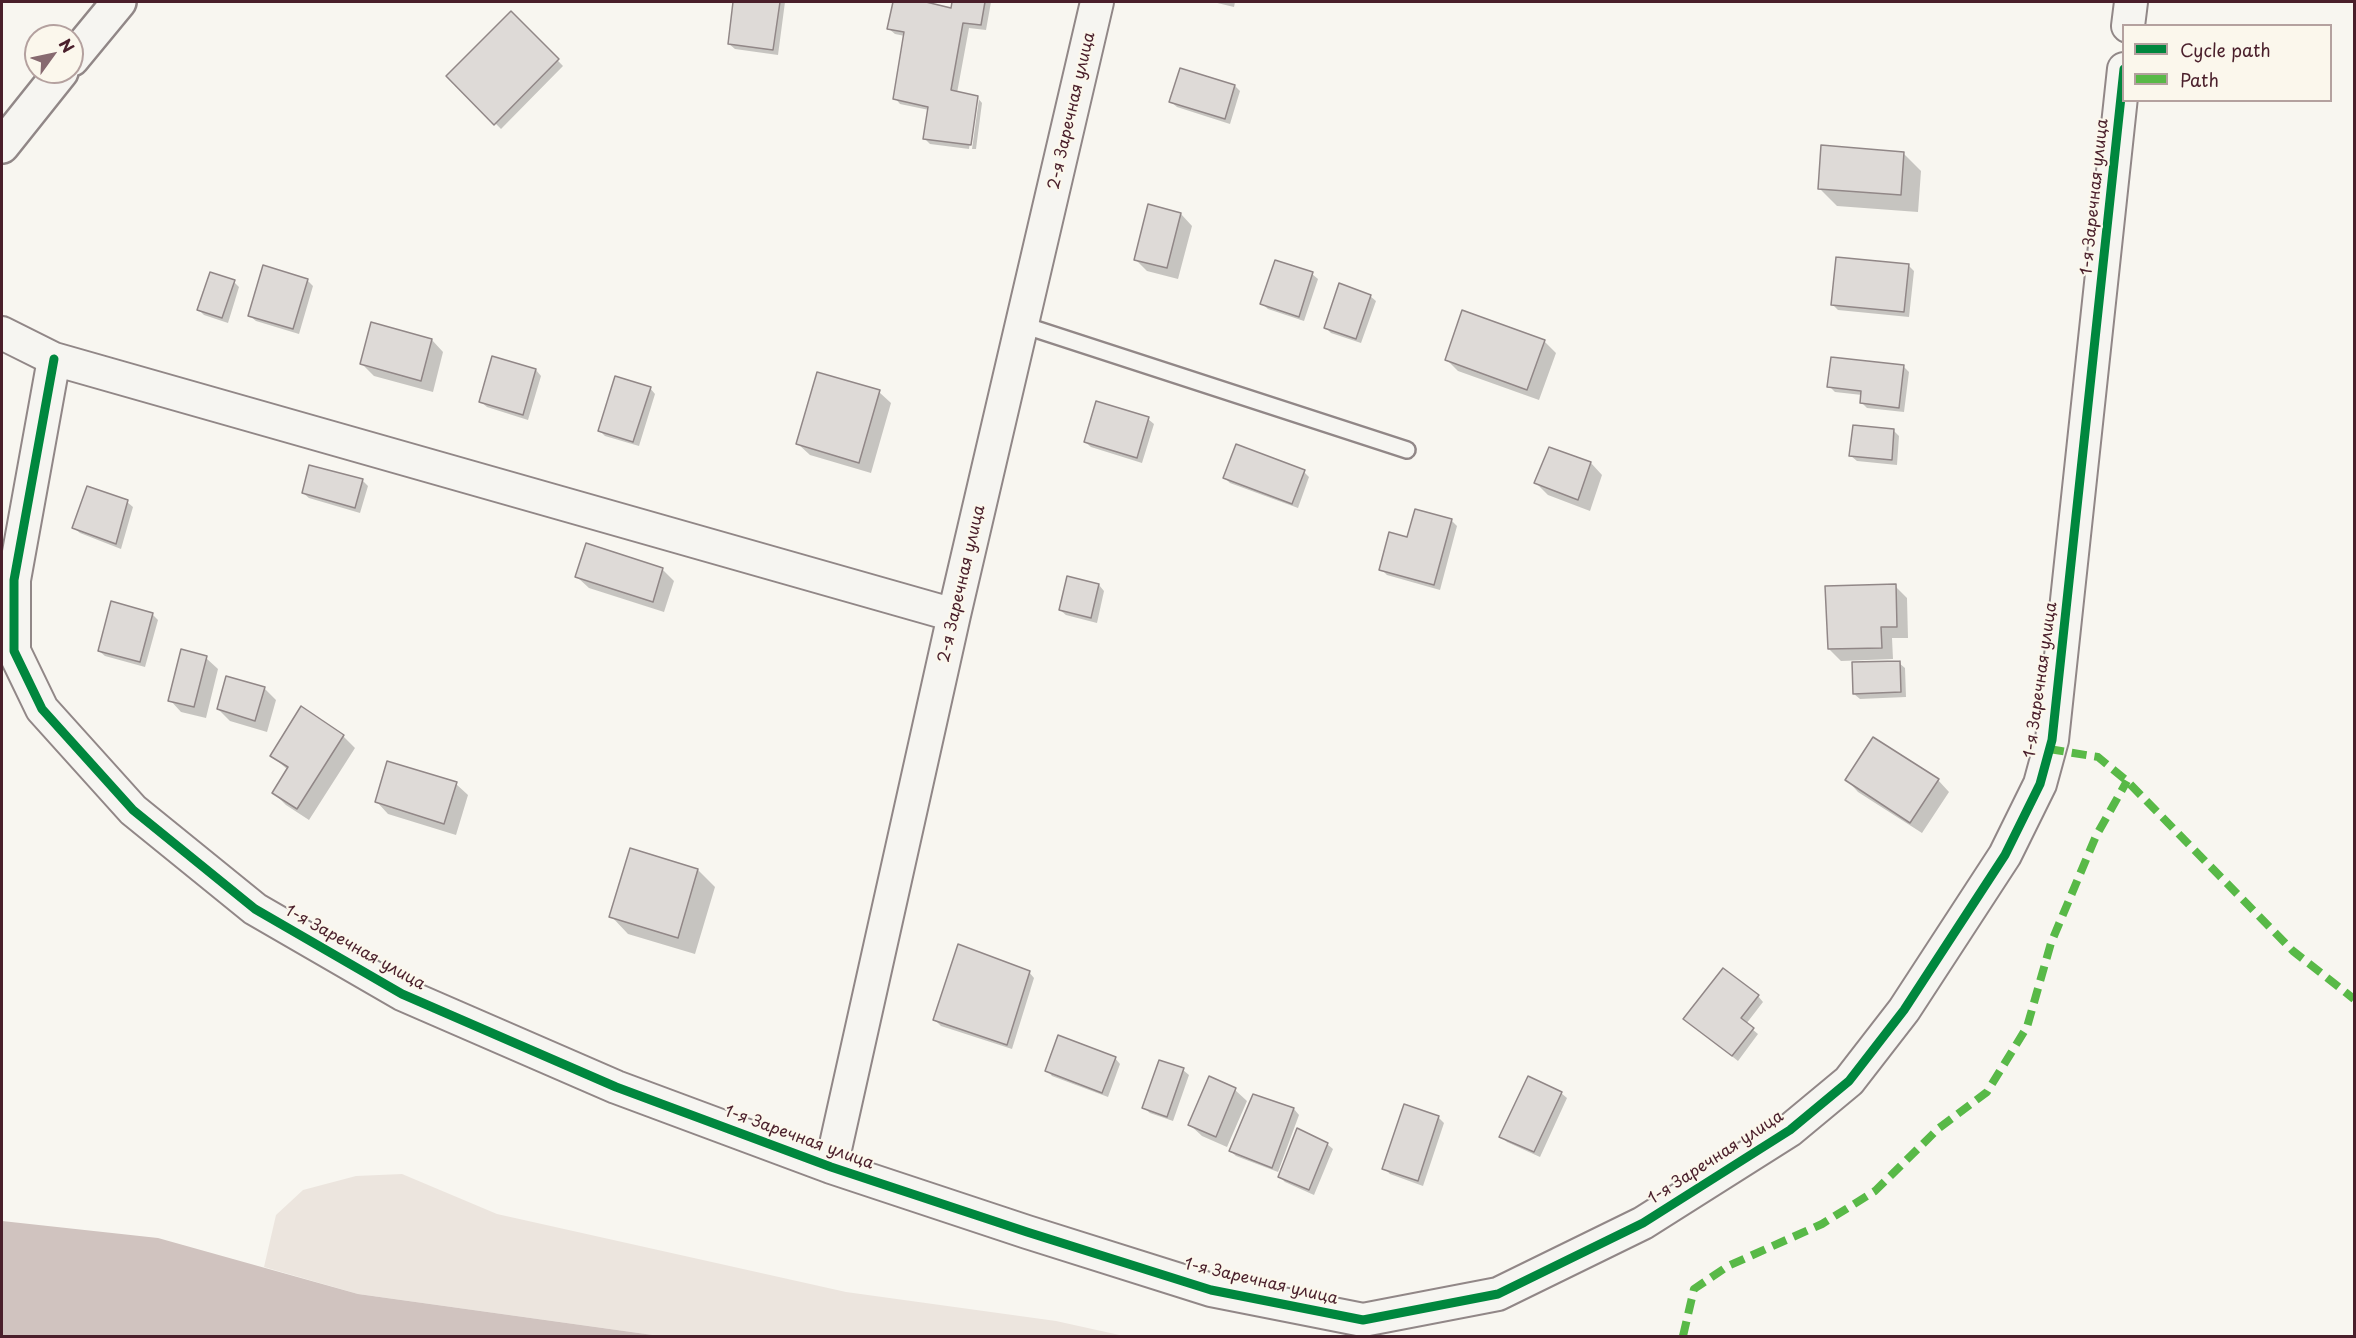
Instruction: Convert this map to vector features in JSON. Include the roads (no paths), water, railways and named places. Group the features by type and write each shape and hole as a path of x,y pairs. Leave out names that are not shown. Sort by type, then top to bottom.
{"main road":[{"path":"84,44 119,2"},
{"path":"2,146 51,84"}],"street":[{"name":"2-я Заречная улица","path":"831,1167 954,615 1097,2"},
{"path":"2128,24 2131,2"},
{"name":"1-я Заречная улица","path":"54,359 14,580 14,651 42,709 133,810 255,909 402,994 616,1087 831,1167 1211,1290 1363,1320 1498,1294 1643,1223 1790,1130 1849,1081 1904,1010 2006,855 2040,784 2052,740 2122,88"},
{"path":"2,333 54,359 954,615"}],"lane":[{"path":"1023,325 1407,450"}]}
